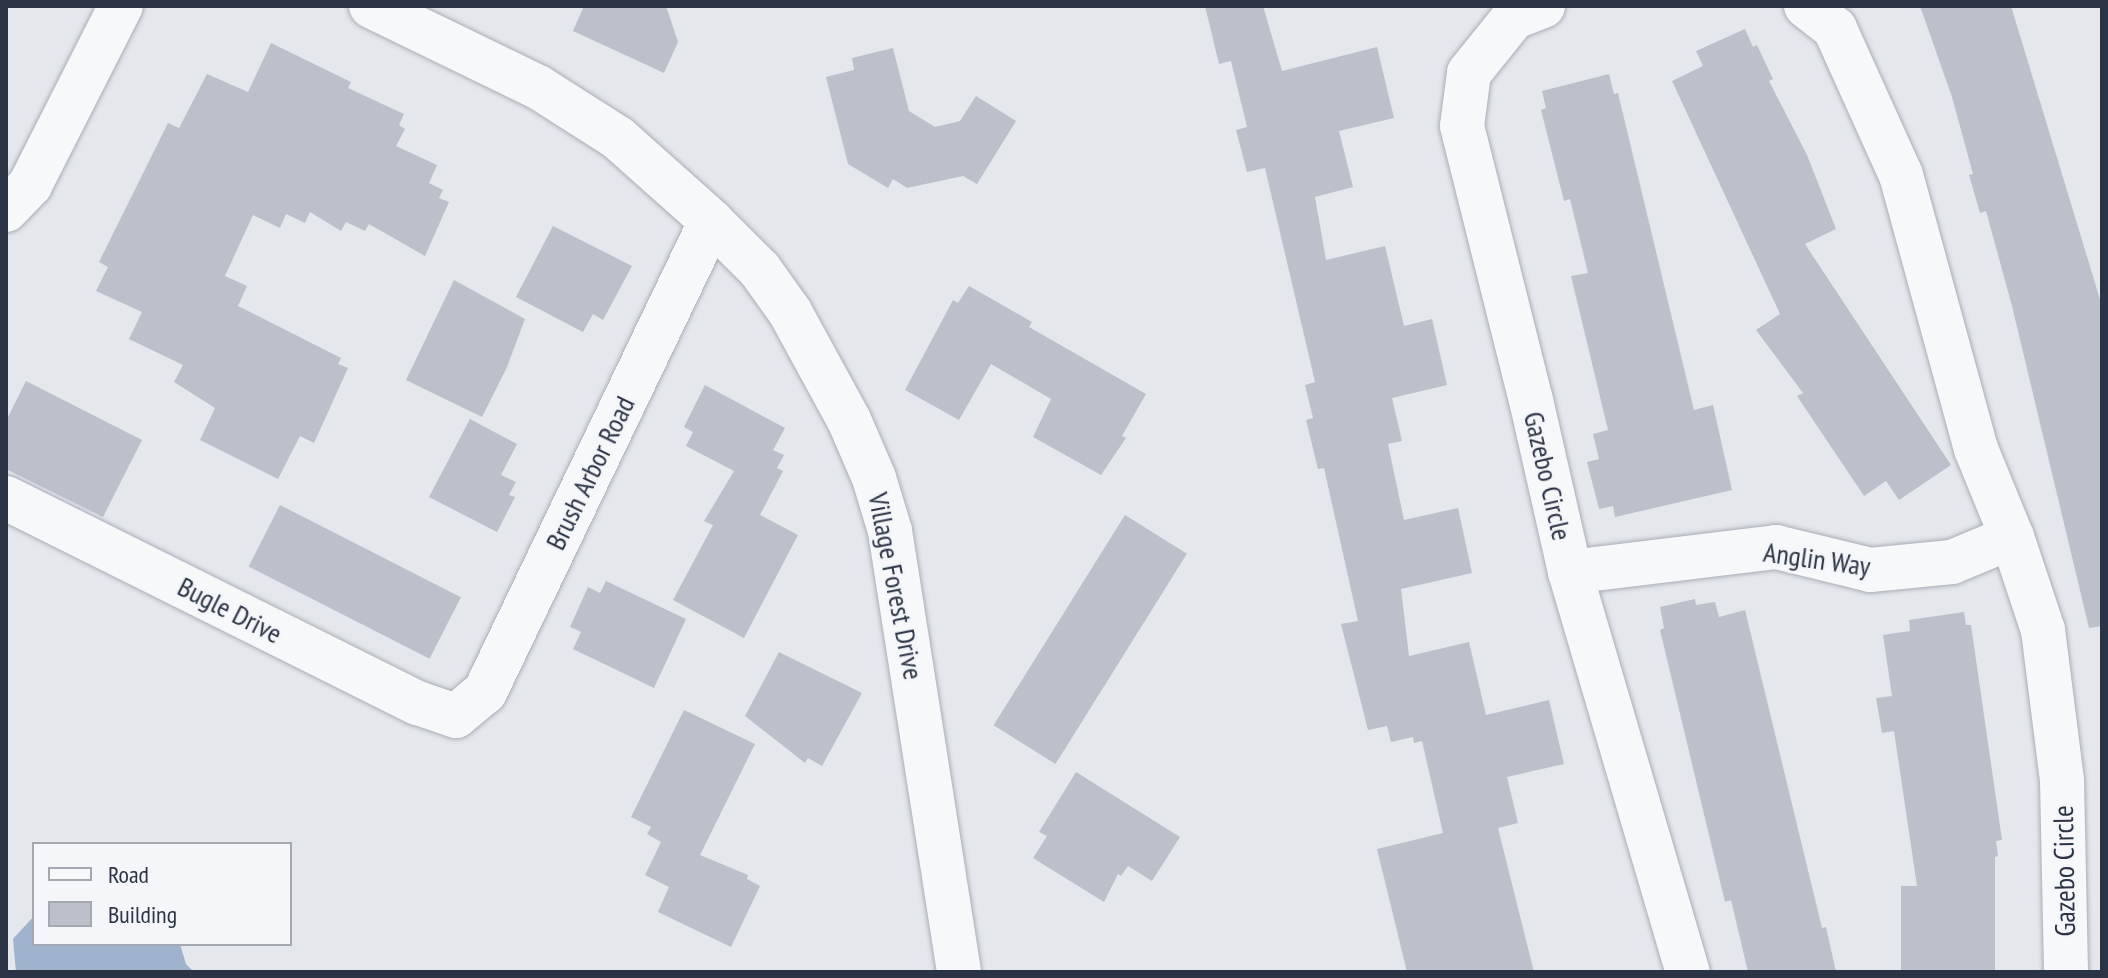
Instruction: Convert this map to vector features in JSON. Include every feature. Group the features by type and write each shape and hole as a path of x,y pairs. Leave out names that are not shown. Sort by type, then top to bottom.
{"lane":[{"path":"6,210 30,185 121,6"},
{"name":"Village Forest Drive","path":"371,6 424,17 580,112 656,169 711,221 760,270 790,312 821,363 874,478 901,586 959,972"},
{"name":"Gazebo Circle","path":"1543,6 1514,17 1469,73 1462,126 1531,400 1570,572 1688,972"},
{"name":"Gazebo Circle","path":"1806,6 1835,29 1901,175 1976,449 2012,537 2043,630 2060,765 2066,972"},
{"name":"Brush Arbor Road","path":"456,716 485,692 711,221"},
{"name":"Bugle Drive","path":"6,498 418,703 456,716"},
{"name":"Anglin Way","path":"1570,572 1776,547 1870,570 1952,562 2012,537"}],"water":[{"path":"32,918 32,946 181,946 186,964 194,972 16,972 13,939"}],"building":[{"path":"584,6 666,6 678,42 664,73 573,31"},
{"path":"1205,6 1263,6 1282,71 1377,47 1394,118 1339,131 1353,187 1315,197 1326,260 1385,246 1404,326 1432,319 1447,385 1392,398 1402,441 1388,444 1404,520 1458,508 1472,573 1401,589 1409,656 1469,642 1486,715 1549,700 1564,764 1507,777 1518,823 1498,828 1534,972 1407,972 1377,849 1443,833 1422,741 1414,743 1413,737 1391,742 1387,726 1368,730 1341,624 1358,621 1324,468 1318,469 1306,420 1313,418 1305,385 1315,382 1265,168 1247,172 1236,130 1247,127 1231,61 1219,64"},
{"path":"1920,6 2011,6 2102,306 2102,626 2089,628 2012,306 1986,211 1980,213 1969,175 1973,174 1952,97"},
{"path":"1745,29 1753,47 1757,45 1773,79 1769,81 1807,155 1836,229 1805,244 1951,465 1899,500 1886,481 1864,496 1797,396 1803,393 1756,330 1780,314 1672,81 1703,66 1696,51"},
{"path":"271,43 351,82 348,88 404,114 399,125 405,129 396,146 437,165 429,183 443,190 439,198 449,202 425,256 369,224 365,231 346,222 341,231 310,212 305,223 286,214 280,228 253,215 225,276 247,286 238,306 341,358 338,364 348,368 314,443 300,436 278,479 200,440 215,408 174,382 183,365 129,339 142,312 96,291 108,267 99,262 168,123 179,128 207,74 248,92"},
{"path":"893,48 909,111 935,127 960,121 976,96 1016,121 977,184 963,176 907,188 893,179 888,188 848,164 826,77 854,70 852,58"},
{"path":"1609,74 1614,94 1618,93 1694,410 1713,405 1732,490 1615,517 1613,506 1599,509 1587,462 1599,459 1593,434 1608,430 1571,276 1588,273 1570,199 1564,201 1541,110 1546,108 1542,91"},
{"path":"553,226 632,266 603,320 593,314 583,332 516,297"},
{"path":"454,280 525,319 507,367 482,417 406,380"},
{"path":"969,286 1032,322 1029,327 1146,394 1122,436 1126,438 1101,475 1033,437 1051,399 991,364 959,420 905,390 953,300 958,303"},
{"path":"26,381 142,440 103,517 6,469 6,421"},
{"path":"705,385 785,428 773,450 784,455 777,468 783,471 760,515 798,535 744,638 673,600 713,525 704,521 734,471 686,446 693,432 684,427"},
{"path":"470,419 517,444 501,475 516,482 509,495 515,497 497,532 429,497"},
{"path":"280,505 461,597 430,659 249,566"},
{"path":"1125,515 1187,554 1055,764 994,725"},
{"path":"606,581 686,619 654,688 573,649 581,632 570,627 588,587 600,593"},
{"path":"1695,599 1696,605 1715,602 1719,617 1745,610 1822,928 1826,927 1836,972 1748,972 1731,900 1725,902 1660,630 1664,628 1660,607"},
{"path":"1964,612 1966,625 1971,625 2002,840 1996,841 1998,856 1995,857 1995,972 1901,972 1901,886 1917,886 1894,731 1882,733 1876,698 1892,696 1883,635 1910,631 1909,620"},
{"path":"779,652 862,693 822,766 808,758 805,763 745,716"},
{"path":"684,710 755,744 700,855 748,875 747,879 760,886 731,947 658,912 669,887 645,875 661,842 647,834 651,827 631,817"},
{"path":"1076,772 1180,837 1152,881 1128,866 1121,876 1118,874 1104,902 1033,858 1047,836 1039,832"}]}
